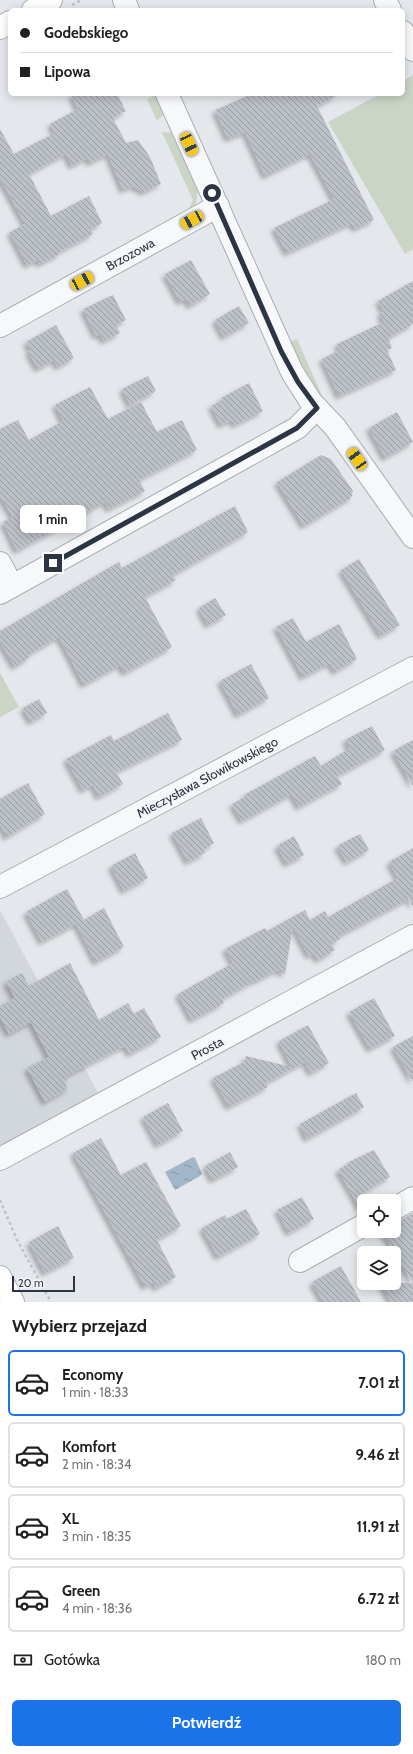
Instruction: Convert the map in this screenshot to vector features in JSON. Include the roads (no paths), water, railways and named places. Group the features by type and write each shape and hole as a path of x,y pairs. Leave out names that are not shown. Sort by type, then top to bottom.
{"street":[{"path":"37,8 51,0"},
{"path":"405,36 413,50"},
{"path":"168,96 281,351 298,382 317,408 335,427 413,537"},
{"name":"Brzozowa","path":"0,326 218,206"},
{"path":"0,563 6,589 297,428 317,408"},
{"name":"Mieczysława Słowikowskiego","path":"0,887 413,668"},
{"name":"Prosta","path":"0,1159 413,936"},
{"path":"401,1205 413,1198"},
{"path":"300,1261 357,1229"},
{"path":"0,1277 13,1302"}],"water":[{"path":"193,1157 195,1158 202,1174 175,1190 165,1172"}]}
